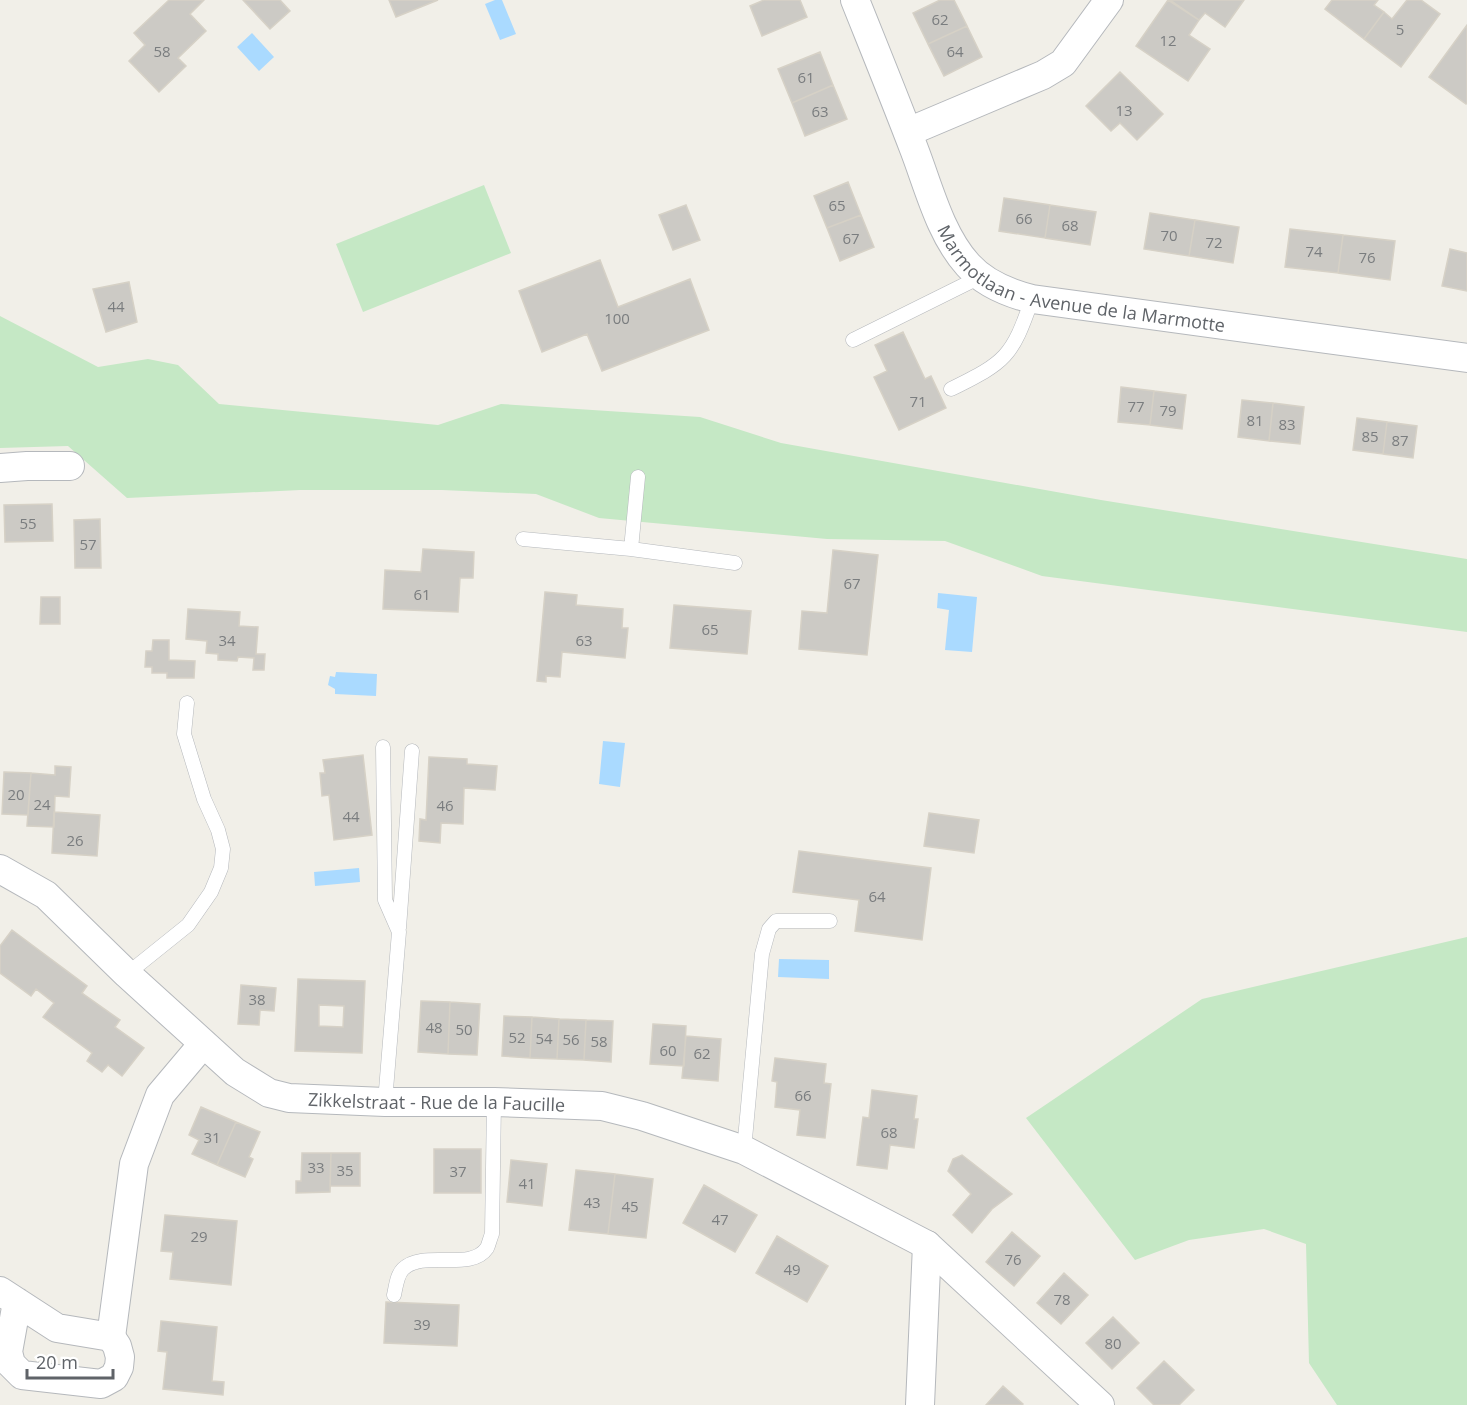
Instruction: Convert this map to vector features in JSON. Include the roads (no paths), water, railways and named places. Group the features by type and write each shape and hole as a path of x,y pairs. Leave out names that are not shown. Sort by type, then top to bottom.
{"street":[{"name":"Marmotlaan - Avenue de la Marmotte","path":"855,0 945,230 957,251 980,277 1013,295 1032,299 1467,358"},
{"path":"908,132 1043,75 1062,63 1109,0"},
{"path":"0,468 70,466"},
{"name":"Zikkelstraat - Rue de la Faucille","path":"0,869 46,895 203,1044 236,1072 269,1093 289,1098 385,1102 494,1102 602,1106 616,1108 744,1150 927,1245 1100,1405"},
{"path":"9,1296 7,1371 22,1375 101,1384 114,1377 119,1367 120,1357 111,1337 134,1164 160,1095 203,1044"},
{"path":"920,1405 927,1245"},
{"path":"9,1296 57,1328 111,1337"}],"lane":[{"path":"853,340 980,277"},
{"path":"951,389 988,371 1005,358 1020,333 1032,299"},
{"path":"631,549 638,477"},
{"path":"523,539 631,549 735,563"},
{"path":"127,974 188,925 211,892 221,868 223,849 218,830 204,799 184,734 187,703"},
{"path":"383,747 386,900 399,932"},
{"path":"385,1102 412,751"},
{"path":"744,1150 762,954 769,929 776,921 830,921"},
{"path":"394,1295 402,1270 413,1262 474,1258 488,1247 492,1234 494,1102"}],"water":[{"path":"502,0 516,34 500,40 485,4"},
{"path":"252,33 274,57 259,71 237,47"},
{"path":"938,593 977,597 972,652 945,650 949,610 937,608"},
{"path":"336,672 377,674 376,696 335,694 335,689 328,685 330,676 335,677"},
{"path":"603,741 625,743 620,787 599,784"},
{"path":"359,868 360,882 315,886 314,872"},
{"path":"779,959 829,960 829,979 778,977"}]}
